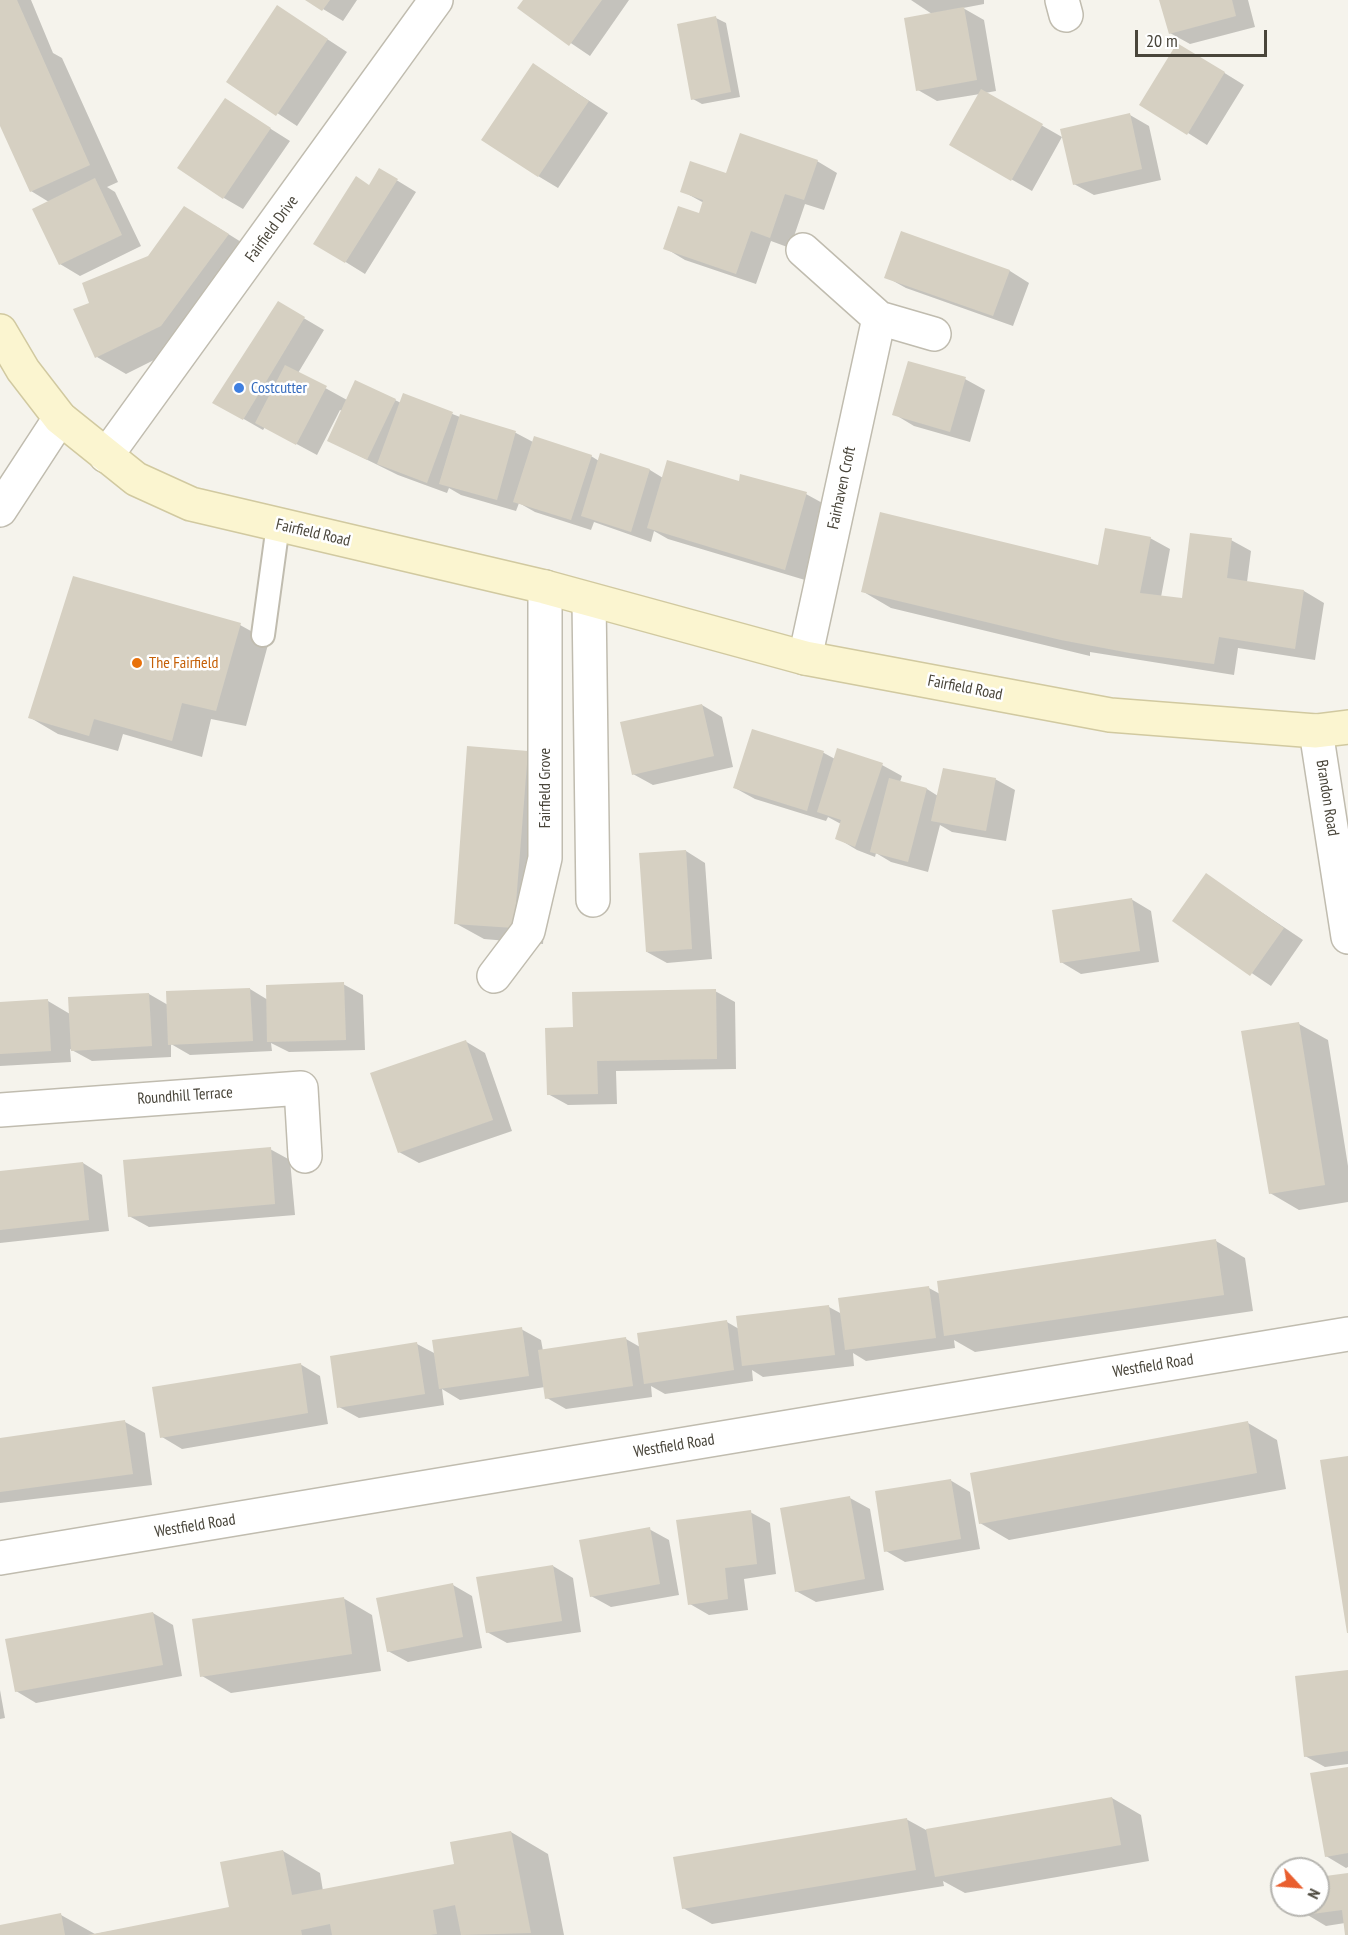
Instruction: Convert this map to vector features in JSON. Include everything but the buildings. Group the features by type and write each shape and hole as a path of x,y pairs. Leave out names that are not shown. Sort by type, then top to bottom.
{"main road":[{"name":"Fairfield Road","path":"0,331 23,370 60,418 136,479 191,504 545,587 805,658 1110,716 1316,731 1348,727"}],"street":[{"name":"Fairfield Drive","path":"106,456 436,0"},
{"path":"803,250 879,318 934,334"},
{"name":"Fairhaven Croft","path":"805,658 879,318"},
{"path":"0,510 60,418"},
{"name":"Fairfield Grove","path":"494,976 528,931 545,858 545,587"},
{"path":"589,600 593,900"},
{"name":"Brandon Road","path":"1316,731 1348,937"},
{"name":"Roundhill Terrace","path":"0,1110 301,1088 305,1156"},
{"name":"Westfield Road","path":"0,1558 1348,1334"}],"lane":[{"path":"263,635 278,525"}],"place":[{"name":"Costcutter","path":"239,388"},
{"name":"The Fairfield","path":"137,663"}]}
